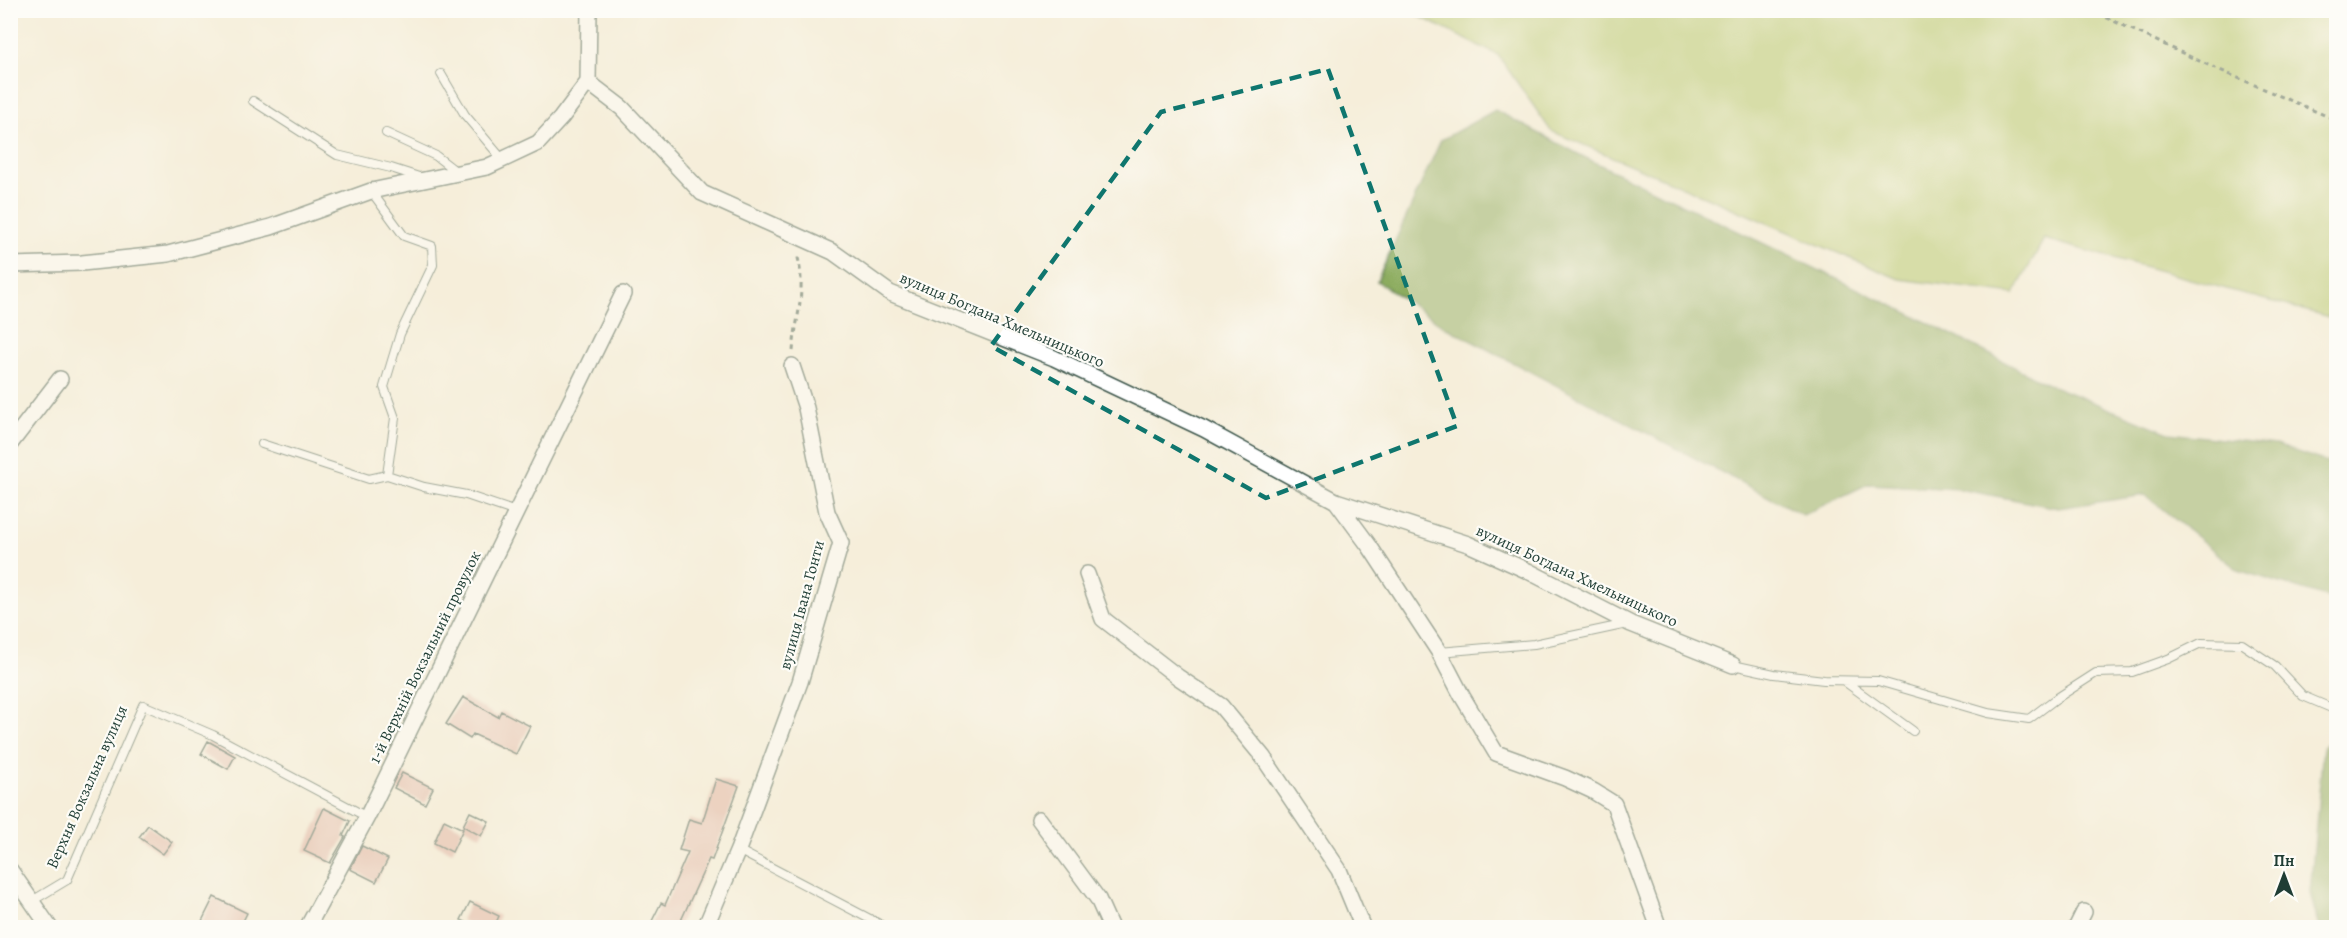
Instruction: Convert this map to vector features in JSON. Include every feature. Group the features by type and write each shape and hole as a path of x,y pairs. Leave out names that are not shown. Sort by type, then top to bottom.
{"street":[{"path":"10,265 82,263 168,254 271,227 371,191 503,161 538,143 561,118 588,82 589,10"},
{"name":"вулиця Богдана Хмельницького","path":"588,82 622,108 702,193 833,252 890,293 1065,363 1204,429 1336,501 1468,544 1528,571 1631,624 1733,665"},
{"name":"1-й Верхній Вокзальний провулок","path":"308,927 367,817 623,294"},
{"name":"вулиця Івана Гонти","path":"705,927 738,850 800,682 841,543 827,512 806,408 792,366"},
{"path":"10,444 60,379"},
{"name":"вулиця Богдана Хмельницького","path":"1336,501 1370,547 1439,652 1496,753 1565,778 1614,804 1659,927"},
{"path":"1087,574 1103,619 1221,706 1263,757 1339,870 1363,927"},
{"path":"1039,819 1098,899 1111,927"},
{"path":"10,870 50,927"},
{"path":"2076,927 2084,912"}],"lane":[{"path":"441,74 465,115 503,161"},
{"path":"253,101 337,155 426,179"},
{"path":"386,133 436,156 458,173"},
{"path":"371,191 404,236 432,246 433,266 400,334 384,387 395,417 387,475"},
{"path":"262,444 369,479 387,475 424,487 466,495 516,512"},
{"path":"1439,652 1534,644 1631,624"},
{"path":"1733,665 1774,674 1878,681 1988,713 2029,719 2096,673 2132,672 2168,659 2201,643 2242,644 2276,666 2303,696 2337,710"},
{"path":"1843,680 1913,731"},
{"name":"Верхня Вокзальна вулиця","path":"32,901 67,880 143,705 213,735 367,817"},
{"path":"738,850 887,927"}],"path":[{"path":"2090,10 2208,65 2337,120"},
{"path":"791,232 801,270 802,294 795,329 792,366"}],"highlighted area":[{"path":"1328,69 1457,426 1266,498 991,346 1161,112"}],"green space":[{"path":"1408,11 2336,11 2336,319 2044,239 2014,294 1899,279 1551,131 1498,55"},
{"path":"1495,110 1586,158 1937,327 2043,382 2169,433 2276,445 2336,465 2336,600 2238,570 2145,495 2058,508 1959,489 1868,484 1803,515 1447,328 1377,281 1441,140"},
{"path":"2336,735 2336,927 2319,927 2310,893 2323,747"}],"building":[{"path":"463,697 498,717 501,711 530,726 516,754 473,734 470,739 446,724"},
{"path":"208,741 235,756 228,769 201,754"},
{"path":"402,773 433,788 425,804 394,788"},
{"path":"716,779 739,786 712,860 709,859 678,927 649,927 661,903 665,905 688,852 679,850 689,819 702,823"},
{"path":"324,808 350,821 343,836 345,837 330,863 304,851"},
{"path":"470,812 489,821 481,836 463,826"},
{"path":"444,820 463,829 452,852 434,843"},
{"path":"148,825 172,842 163,854 139,837"},
{"path":"362,846 388,859 376,882 350,869"},
{"path":"214,897 247,913 240,927 199,927"},
{"path":"470,902 499,916 494,927 476,927 461,920"}]}
